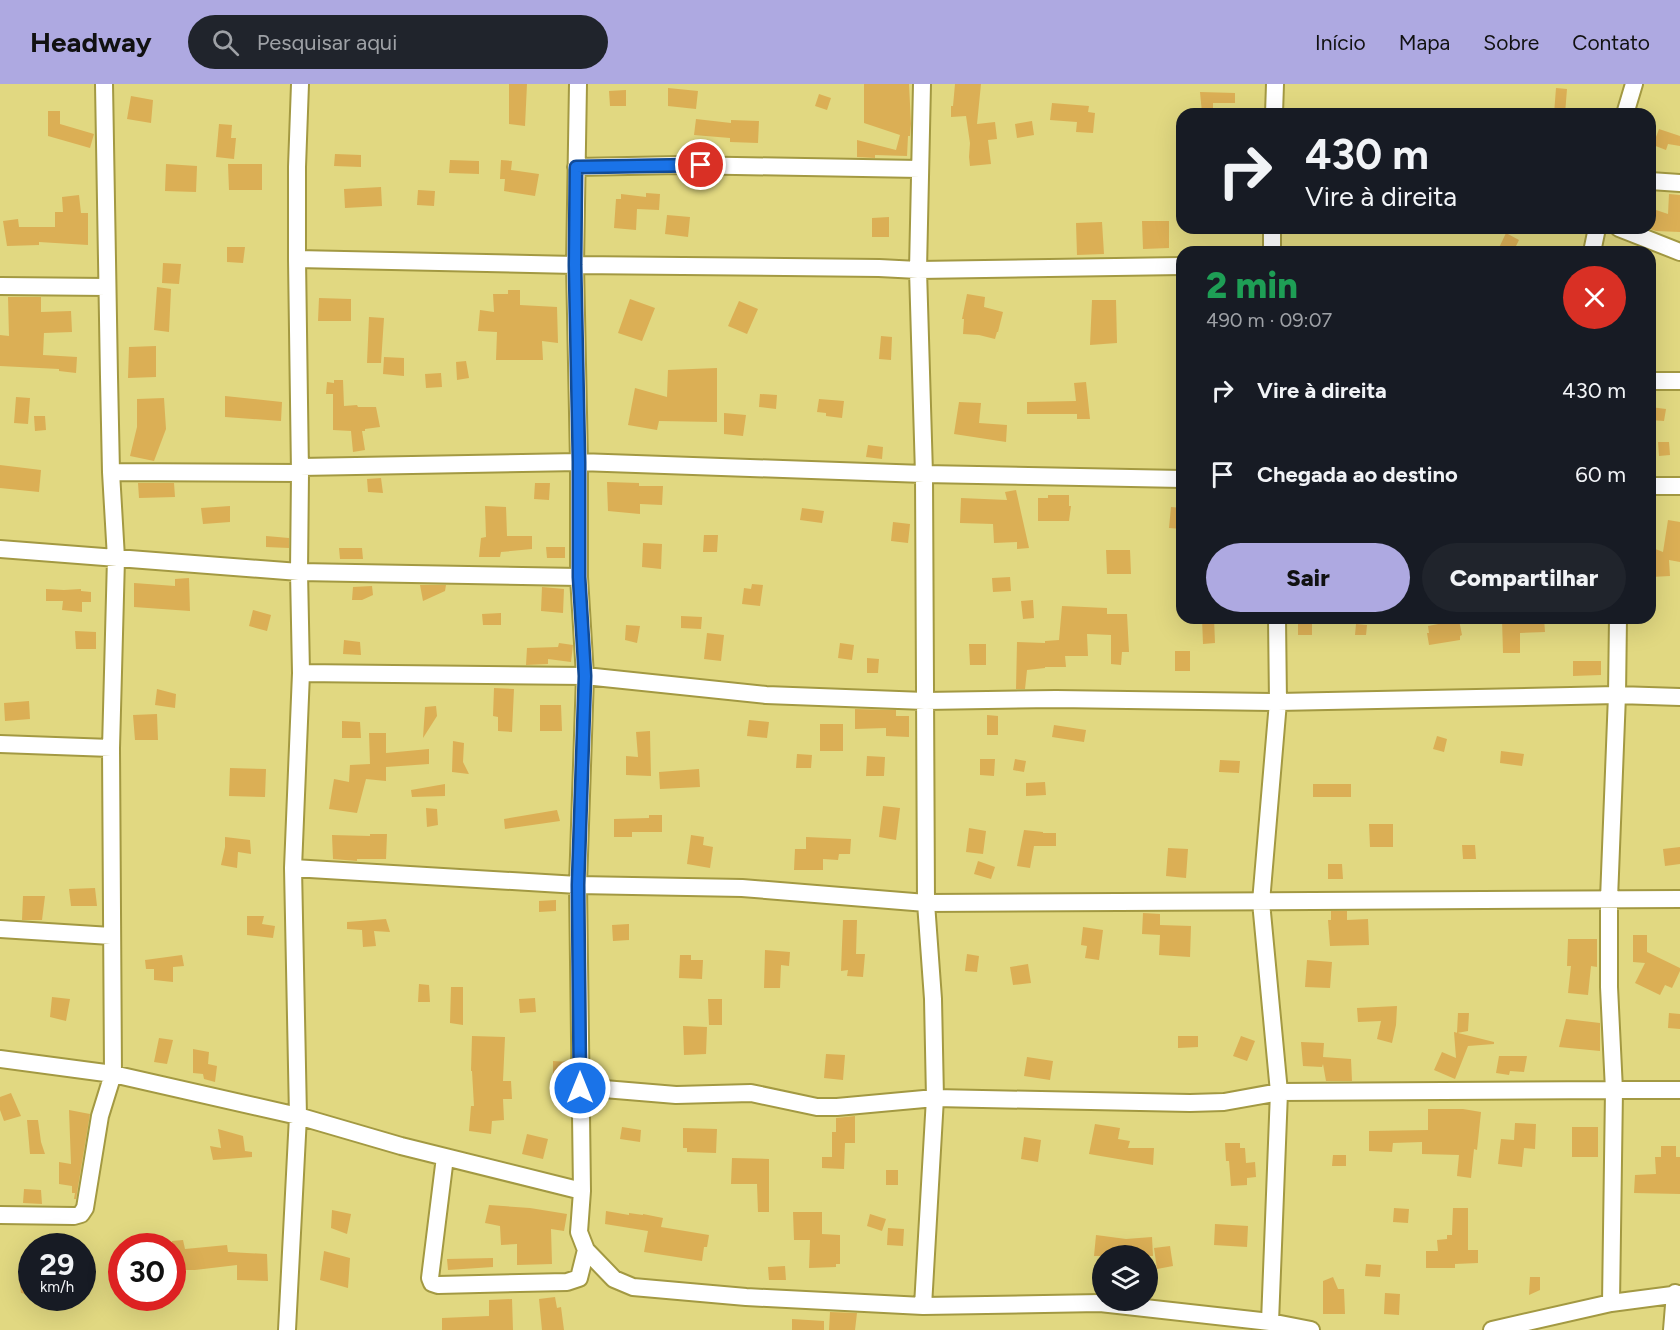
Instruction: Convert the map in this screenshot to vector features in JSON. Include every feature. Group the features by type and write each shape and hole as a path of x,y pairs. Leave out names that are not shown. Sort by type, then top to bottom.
{"street":[{"path":"0,1215 74,1216 81,1214 85,1208 100,1116 113,1074 111,748 116,558 111,472 106,287 104,84"},
{"path":"287,1330 298,1116 293,868 301,673 297,259 300,84"},
{"path":"578,84 575,265 579,577 585,676 578,885 582,1191 579,1232 586,1250 614,1279 633,1287 746,1297 923,1306 1100,1303 1270,1322 1311,1330"},
{"path":"922,84 918,270 924,474 926,903 933,999 935,1098 923,1306"},
{"path":"1274,108 1275,84"},
{"path":"1627,108 1634,84"},
{"path":"576,167 680,165 920,169"},
{"path":"1656,181 1680,183"},
{"path":"1634,234 1680,252"},
{"path":"297,259 918,270 1176,266"},
{"path":"0,286 106,287"},
{"path":"1656,381 1680,381"},
{"path":"111,472 300,470 579,462 924,474 1176,479"},
{"path":"1656,486 1680,486"},
{"path":"0,549 299,572 579,577"},
{"path":"1270,1322 1279,1092 1261,902 1278,702 1277,624"},
{"path":"1611,1303 1614,1090 1609,987 1609,899 1618,624"},
{"path":"301,673 585,676 766,695 925,701 1056,699 1278,702 1617,695 1680,697"},
{"path":"0,744 111,748"},
{"path":"293,868 578,885 742,888 926,903 1680,899"},
{"path":"0,929 111,936"},
{"path":"0,1059 113,1074 298,1116 401,1146 582,1191"},
{"path":"580,1088 676,1095 751,1093 818,1107 935,1098 1224,1102 1279,1092 1680,1090"},
{"path":"445,1157 430,1278 432,1283 438,1285 567,1282 579,1278 586,1250"},
{"path":"1492,1330 1537,1325 1611,1303 1677,1293 1672,1330"}],"building":[{"path":"509,84 527,84 525,126 509,124"},
{"path":"864,84 909,84 911,124 907,156 857,157 857,140 896,150 900,135 864,123"},
{"path":"955,84 981,84 977,124 995,122 997,139 988,140 991,164 970,166 970,143 966,116 951,117"},
{"path":"668,88 698,91 696,109 668,106"},
{"path":"1556,88 1567,89 1565,108 1554,108"},
{"path":"626,90 626,106 610,106 609,91"},
{"path":"1200,92 1235,93 1235,103 1213,103 1213,108 1202,108"},
{"path":"819,94 831,98 827,110 815,106"},
{"path":"131,96 153,100 151,123 127,119"},
{"path":"1052,103 1089,106 1088,112 1095,113 1093,133 1076,132 1077,122 1050,120"},
{"path":"48,111 60,111 60,124 94,134 90,148 48,136"},
{"path":"696,119 731,123 731,120 759,121 758,143 730,142 730,138 694,135"},
{"path":"1032,121 1034,135 1017,138 1015,124"},
{"path":"219,124 232,125 231,138 236,138 234,159 216,157"},
{"path":"1659,129 1680,136 1680,146 1668,144 1666,150 1656,146"},
{"path":"335,154 361,155 361,167 334,166"},
{"path":"450,160 479,161 479,174 449,173"},
{"path":"501,160 512,161 511,170 539,174 535,196 504,191 505,179 500,179"},
{"path":"166,164 197,166 196,192 165,191"},
{"path":"228,164 262,164 262,190 229,190"},
{"path":"381,187 382,206 345,208 344,189"},
{"path":"418,190 435,191 434,206 417,205"},
{"path":"646,193 660,194 659,210 637,209 636,230 614,228 616,199 621,199 621,194 646,197"},
{"path":"1669,194 1680,195 1680,232 1656,231 1656,210 1668,214"},
{"path":"79,195 81,213 88,213 88,245 39,242 39,245 7,246 3,221 18,219 19,227 55,227 55,212 63,212 62,197"},
{"path":"667,215 690,217 688,237 665,234"},
{"path":"889,217 889,237 872,237 872,218"},
{"path":"1142,221 1169,221 1169,248 1143,249"},
{"path":"1102,222 1104,254 1077,255 1076,223"},
{"path":"1506,234 1519,240 1516,246 1500,246"},
{"path":"227,247 245,247 243,263 227,262"},
{"path":"163,263 181,264 179,284 162,283"},
{"path":"157,287 171,289 169,332 154,330"},
{"path":"508,290 520,290 520,305 557,307 558,343 542,341 543,360 496,360 497,332 478,331 480,310 494,312 493,294 508,294"},
{"path":"967,294 985,297 984,307 1003,312 995,339 963,334 964,319 962,319"},
{"path":"8,297 41,297 41,312 71,311 72,332 44,333 43,355 77,357 76,373 59,371 59,369 0,366 0,335 9,336"},
{"path":"319,298 351,299 351,321 318,321"},
{"path":"630,299 655,308 642,341 618,333"},
{"path":"1092,300 1116,300 1117,343 1090,345"},
{"path":"739,301 758,309 747,334 728,326"},
{"path":"369,317 384,318 381,363 367,363"},
{"path":"881,336 892,337 891,360 879,359"},
{"path":"156,346 156,377 128,378 129,347"},
{"path":"384,357 404,358 404,376 383,374"},
{"path":"466,361 469,378 457,380 456,362"},
{"path":"717,368 717,422 659,421 657,430 628,425 635,388 667,397 668,370"},
{"path":"441,373 442,387 426,388 425,374"},
{"path":"334,380 343,380 344,406 376,407 380,427 362,431 365,450 353,452 351,431 333,430 333,394 326,394 327,382 334,383"},
{"path":"1086,382 1090,419 1077,419 1077,414 1027,414 1027,402 1076,401 1074,383"},
{"path":"760,394 777,395 776,409 759,407"},
{"path":"225,396 282,402 281,421 225,417"},
{"path":"16,397 30,398 28,424 14,423"},
{"path":"164,398 166,429 154,461 130,456 137,427 137,399"},
{"path":"819,399 844,401 842,418 817,412"},
{"path":"959,402 981,403 979,423 1007,425 1006,442 954,434"},
{"path":"1656,408 1666,409 1664,421 1656,420"},
{"path":"724,413 746,415 743,436 724,434"},
{"path":"34,416 45,416 46,430 35,431"},
{"path":"1658,442 1669,442 1670,455 1659,456"},
{"path":"868,445 883,447 882,459 866,457"},
{"path":"0,465 41,470 39,492 0,488"},
{"path":"381,478 383,493 368,492 367,479"},
{"path":"607,482 663,486 662,505 640,504 640,514 608,511"},
{"path":"138,483 174,483 175,497 139,498"},
{"path":"535,483 550,483 549,500 534,499"},
{"path":"1016,490 1029,548 1017,549 1017,542 994,543 993,524 960,523 961,498 1007,500 1005,492"},
{"path":"1048,495 1069,495 1069,506 1071,506 1069,521 1038,521 1038,498 1048,498"},
{"path":"230,506 230,522 203,524 201,508"},
{"path":"485,506 506,507 507,536 532,536 532,549 501,552 500,557 479,557 481,538 486,537"},
{"path":"1171,507 1176,507 1176,529 1169,528"},
{"path":"802,508 824,511 822,523 800,520"},
{"path":"1668,520 1680,522 1680,562 1669,560 1670,576 1656,577 1656,549 1663,552"},
{"path":"893,522 910,524 908,543 891,541"},
{"path":"704,535 718,535 717,552 703,552"},
{"path":"266,536 289,538 289,548 266,547"},
{"path":"643,543 662,544 661,569 642,567"},
{"path":"546,547 565,547 565,558 547,558"},
{"path":"339,548 362,548 363,559 340,559"},
{"path":"1106,550 1130,550 1131,574 1107,574"},
{"path":"1010,577 1011,591 993,592 992,578"},
{"path":"189,578 190,611 134,607 134,583 175,586 175,579"},
{"path":"752,584 763,585 760,606 742,604 744,588 751,589"},
{"path":"420,585 446,585 445,591 423,601"},
{"path":"372,586 373,595 362,600 352,600 353,587"},
{"path":"542,587 564,589 563,613 541,611"},
{"path":"46,589 81,589 81,591 91,592 91,602 82,602 82,612 62,610 63,601 46,601"},
{"path":"1033,600 1034,618 1023,619 1021,601"},
{"path":"1062,606 1107,608 1107,614 1127,614 1129,652 1122,652 1121,665 1111,664 1111,635 1087,634 1088,656 1065,656 1066,667 1027,670 1025,689 1016,689 1017,642 1045,643 1045,641 1059,640"},
{"path":"253,610 271,615 267,631 249,626"},
{"path":"501,613 501,625 483,625 482,614"},
{"path":"681,616 702,617 701,629 681,628"},
{"path":"1202,624 1214,624 1215,643 1203,644"},
{"path":"1298,624 1312,624 1312,635 1298,635"},
{"path":"1356,624 1367,625 1366,635 1355,635"},
{"path":"1460,624 1462,635 1460,640 1429,645 1428,626"},
{"path":"1502,624 1544,624 1545,632 1520,633 1520,653 1503,653"},
{"path":"626,625 640,626 637,643 625,640"},
{"path":"75,631 96,632 96,649 76,649"},
{"path":"707,633 724,635 721,661 704,659"},
{"path":"344,640 360,642 361,655 343,654"},
{"path":"559,643 573,645 571,662 548,659 548,664 526,665 527,648 558,647"},
{"path":"840,643 854,645 852,660 838,658"},
{"path":"969,644 986,644 986,665 970,665"},
{"path":"1175,651 1190,651 1190,671 1175,671"},
{"path":"867,658 879,659 878,673 867,673"},
{"path":"1573,661 1601,661 1601,675 1573,676"},
{"path":"494,688 514,689 512,732 498,731 498,717 493,716"},
{"path":"157,689 176,694 175,708 155,705"},
{"path":"29,701 30,719 5,721 4,703"},
{"path":"540,705 561,705 562,731 540,731"},
{"path":"436,706 437,716 423,738 425,707"},
{"path":"855,709 896,710 896,716 909,716 909,737 886,736 886,728 855,729"},
{"path":"157,714 158,740 135,740 133,715"},
{"path":"987,715 998,716 998,735 987,735"},
{"path":"749,720 769,722 767,738 747,736"},
{"path":"342,721 360,722 361,738 342,738"},
{"path":"820,724 843,724 843,751 820,751"},
{"path":"1054,725 1086,730 1084,742 1052,737"},
{"path":"650,731 651,776 626,775 626,756 638,757 636,732"},
{"path":"369,733 386,733 386,753 429,749 429,764 386,767 386,781 366,779 357,813 329,809 334,779 349,782 350,765 370,764"},
{"path":"1437,736 1447,739 1444,752 1433,749"},
{"path":"453,741 464,743 463,762 469,774 452,772"},
{"path":"1501,751 1524,754 1522,766 1500,763"},
{"path":"797,754 812,755 811,768 796,768"},
{"path":"867,756 885,757 884,776 866,776"},
{"path":"980,759 995,759 994,776 980,775"},
{"path":"1015,759 1026,761 1024,772 1013,770"},
{"path":"1220,760 1240,761 1239,773 1219,772"},
{"path":"230,768 266,769 265,797 229,796"},
{"path":"699,769 700,787 660,789 659,772"},
{"path":"1045,782 1046,795 1026,796 1026,783"},
{"path":"445,784 445,796 412,797 411,790"},
{"path":"1313,784 1351,784 1351,797 1313,797"},
{"path":"883,806 900,808 896,840 879,837"},
{"path":"426,808 437,809 438,825 427,827"},
{"path":"557,810 560,821 505,829 504,819"},
{"path":"649,815 662,815 662,832 632,832 632,837 614,837 614,819 649,818"},
{"path":"1369,824 1393,824 1393,847 1370,847"},
{"path":"969,828 986,831 983,854 966,852"},
{"path":"1024,830 1056,833 1056,846 1034,846 1030,868 1017,866"},
{"path":"370,834 387,834 386,859 357,859 357,861 333,859 332,835 370,836"},
{"path":"691,835 704,837 703,845 713,847 710,868 687,864"},
{"path":"225,837 250,840 251,854 238,852 237,868 221,865"},
{"path":"806,837 851,839 850,854 839,854 838,860 823,859 823,870 794,870 795,849 806,849"},
{"path":"1462,845 1475,845 1476,859 1463,859"},
{"path":"1680,847 1680,864 1665,866 1663,849"},
{"path":"1168,848 1188,849 1186,878 1166,876"},
{"path":"978,861 995,867 991,879 974,874"},
{"path":"1328,864 1342,864 1343,879 1328,879"},
{"path":"95,888 97,906 71,906 69,889"},
{"path":"23,896 45,896 42,920 22,920"},
{"path":"556,900 556,911 539,912 539,901"},
{"path":"1331,911 1347,911 1347,920 1368,919 1369,945 1330,946 1328,920 1331,920"},
{"path":"1143,913 1160,914 1160,925 1191,926 1190,957 1159,955 1160,935 1142,934"},
{"path":"247,916 264,916 262,924 275,926 273,938 247,935"},
{"path":"386,919 390,932 374,931 376,946 363,947 362,930 347,929 347,922"},
{"path":"843,920 857,920 856,954 865,954 863,977 847,976 848,970 841,971"},
{"path":"629,924 629,940 613,941 612,925"},
{"path":"1083,927 1103,930 1099,960 1085,958 1087,946 1081,945"},
{"path":"1633,935 1647,935 1647,952 1680,968 1672,988 1665,985 1660,995 1635,983 1645,963 1633,962"},
{"path":"1568,939 1597,939 1597,967 1591,966 1588,995 1568,993 1571,966 1567,966"},
{"path":"765,950 790,952 789,966 781,965 780,988 764,988"},
{"path":"967,954 979,956 977,972 965,971"},
{"path":"182,955 184,966 173,967 173,982 154,980 154,969 146,969 145,960"},
{"path":"680,955 691,955 691,960 703,960 702,979 679,978"},
{"path":"1307,960 1332,962 1330,988 1305,987"},
{"path":"1028,964 1031,983 1013,985 1010,967"},
{"path":"419,984 429,985 430,1002 418,1002"},
{"path":"451,987 463,987 463,1025 450,1023"},
{"path":"52,997 70,999 66,1021 50,1017"},
{"path":"535,998 536,1012 520,1013 519,999"},
{"path":"708,999 722,999 722,1025 709,1025"},
{"path":"1397,1006 1392,1043 1377,1039 1381,1021 1358,1022 1357,1008"},
{"path":"1458,1013 1469,1013 1468,1031 1457,1033"},
{"path":"1669,1013 1680,1014 1680,1029 1668,1028"},
{"path":"1566,1019 1600,1023 1600,1051 1559,1047"},
{"path":"683,1026 707,1027 706,1054 684,1055"},
{"path":"1454,1032 1494,1042 1494,1044 1468,1046 1455,1079 1434,1070 1442,1052 1456,1058"},
{"path":"472,1036 505,1037 503,1081 511,1081 512,1099 503,1099 504,1120 492,1121 491,1134 469,1131 471,1106 474,1106 471,1071"},
{"path":"1178,1036 1198,1036 1198,1047 1178,1048"},
{"path":"1241,1036 1255,1041 1247,1061 1233,1056"},
{"path":"159,1038 173,1040 167,1064 154,1062"},
{"path":"1301,1042 1324,1043 1323,1057 1351,1059 1352,1081 1326,1081 1323,1064 1322,1067 1303,1066"},
{"path":"193,1049 209,1052 208,1064 217,1066 215,1082 204,1079 203,1074 193,1073"},
{"path":"826,1054 845,1055 843,1080 824,1078"},
{"path":"1499,1056 1527,1056 1524,1072 1510,1071 1509,1075 1496,1073"},
{"path":"1027,1057 1053,1061 1050,1080 1024,1076"},
{"path":"553,1061 570,1062 570,1079 553,1079"},
{"path":"11,1093 21,1116 4,1121 0,1110 0,1097"},
{"path":"1428,1109 1463,1109 1481,1112 1471,1178 1457,1176 1459,1155 1422,1154 1422,1142 1393,1143 1392,1152 1369,1151 1369,1131 1428,1130"},
{"path":"69,1110 90,1114 76,1199 74,1199 75,1193 72,1193 72,1186 59,1184 59,1162 71,1164"},
{"path":"855,1116 855,1143 845,1143 844,1169 822,1168 822,1157 832,1157 832,1132 836,1132 836,1118"},
{"path":"27,1120 38,1120 45,1154 30,1154"},
{"path":"1515,1123 1536,1124 1535,1149 1524,1148 1522,1167 1498,1164 1501,1139 1514,1140"},
{"path":"1095,1124 1120,1128 1118,1139 1130,1141 1128,1148 1154,1148 1153,1165 1089,1154"},
{"path":"622,1127 641,1130 640,1142 620,1139"},
{"path":"1572,1127 1598,1127 1598,1157 1572,1157"},
{"path":"683,1128 717,1129 716,1153 687,1152 687,1148 683,1148"},
{"path":"218,1129 243,1136 245,1151 252,1152 252,1157 213,1160 210,1146 221,1148"},
{"path":"527,1134 548,1139 543,1159 522,1154"},
{"path":"1024,1137 1041,1140 1038,1162 1021,1159"},
{"path":"1225,1143 1240,1143 1240,1148 1245,1148 1246,1163 1255,1162 1256,1177 1247,1178 1247,1185 1231,1186"},
{"path":"1661,1146 1676,1146 1676,1157 1680,1157 1680,1194 1634,1193 1635,1175 1656,1174 1655,1157 1661,1157"},
{"path":"1333,1155 1346,1155 1346,1166 1332,1166"},
{"path":"732,1158 769,1159 769,1212 758,1212 757,1184 731,1184"},
{"path":"886,1170 898,1170 898,1185 886,1185"},
{"path":"24,1189 41,1190 42,1204 23,1203"},
{"path":"489,1205 567,1214 564,1231 551,1229 552,1264 517,1265 517,1244 501,1245 500,1226 485,1223"},
{"path":"1394,1208 1409,1209 1408,1223 1393,1222"},
{"path":"1453,1208 1468,1208 1468,1250 1478,1250 1478,1263 1455,1264 1455,1268 1426,1268 1426,1251 1438,1251 1437,1240 1447,1239 1447,1235 1452,1235"},
{"path":"332,1210 351,1214 347,1234 331,1228"},
{"path":"606,1211 663,1218 661,1227 709,1235 702,1261 644,1252 648,1231 605,1224"},
{"path":"793,1212 822,1212 822,1234 840,1235 840,1264 836,1264 836,1267 809,1268 810,1240 794,1240"},
{"path":"870,1214 886,1219 882,1231 867,1226"},
{"path":"1215,1224 1248,1226 1247,1247 1214,1245"},
{"path":"888,1228 904,1229 903,1246 887,1245"},
{"path":"1096,1235 1126,1239 1152,1237 1152,1245 1095,1245"},
{"path":"227,1245 228,1252 267,1254 268,1281 237,1280 237,1265 186,1270 186,1249"},
{"path":"1170,1246 1173,1266 1158,1269 1158,1248"},
{"path":"324,1251 350,1258 348,1288 320,1280"},
{"path":"493,1258 493,1267 448,1270 447,1259"},
{"path":"1366,1264 1381,1265 1380,1277 1365,1276"},
{"path":"785,1266 786,1280 769,1280 768,1267"},
{"path":"1333,1277 1338,1289 1344,1289 1345,1314 1323,1314 1323,1281"},
{"path":"1530,1277 1540,1277 1540,1290 1529,1295"},
{"path":"1385,1293 1400,1294 1399,1315 1384,1314"},
{"path":"555,1297 557,1308 561,1307 564,1330 542,1330 539,1299"},
{"path":"512,1299 513,1330 442,1330 442,1318 489,1316 489,1300"},
{"path":"830,1312 857,1313 855,1330 829,1330"},
{"path":"792,1319 824,1321 824,1330 792,1330"}],"route":[{"path":"580,1088 578,885 585,676 579,577 576,167 701,165"}]}
